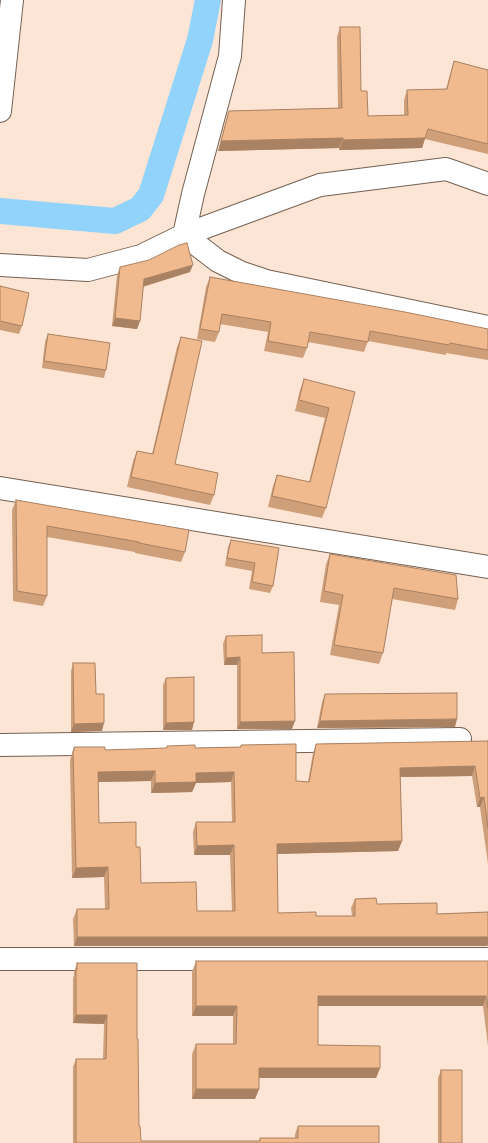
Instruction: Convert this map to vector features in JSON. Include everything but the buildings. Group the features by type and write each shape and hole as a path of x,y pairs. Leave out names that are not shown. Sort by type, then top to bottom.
{"street":[{"path":"0,111 12,0"},
{"path":"184,235 193,194 230,56 234,0"},
{"path":"0,265 88,270 141,256 184,235 320,185 446,169 488,184"},
{"path":"184,235 218,261 242,273 266,281 488,327"},
{"path":"0,488 488,567"},
{"path":"0,745 460,739"},
{"path":"0,958 488,959"}],"waterway":[{"path":"0,211 115,221 140,209 151,195 200,40 208,0"}]}
